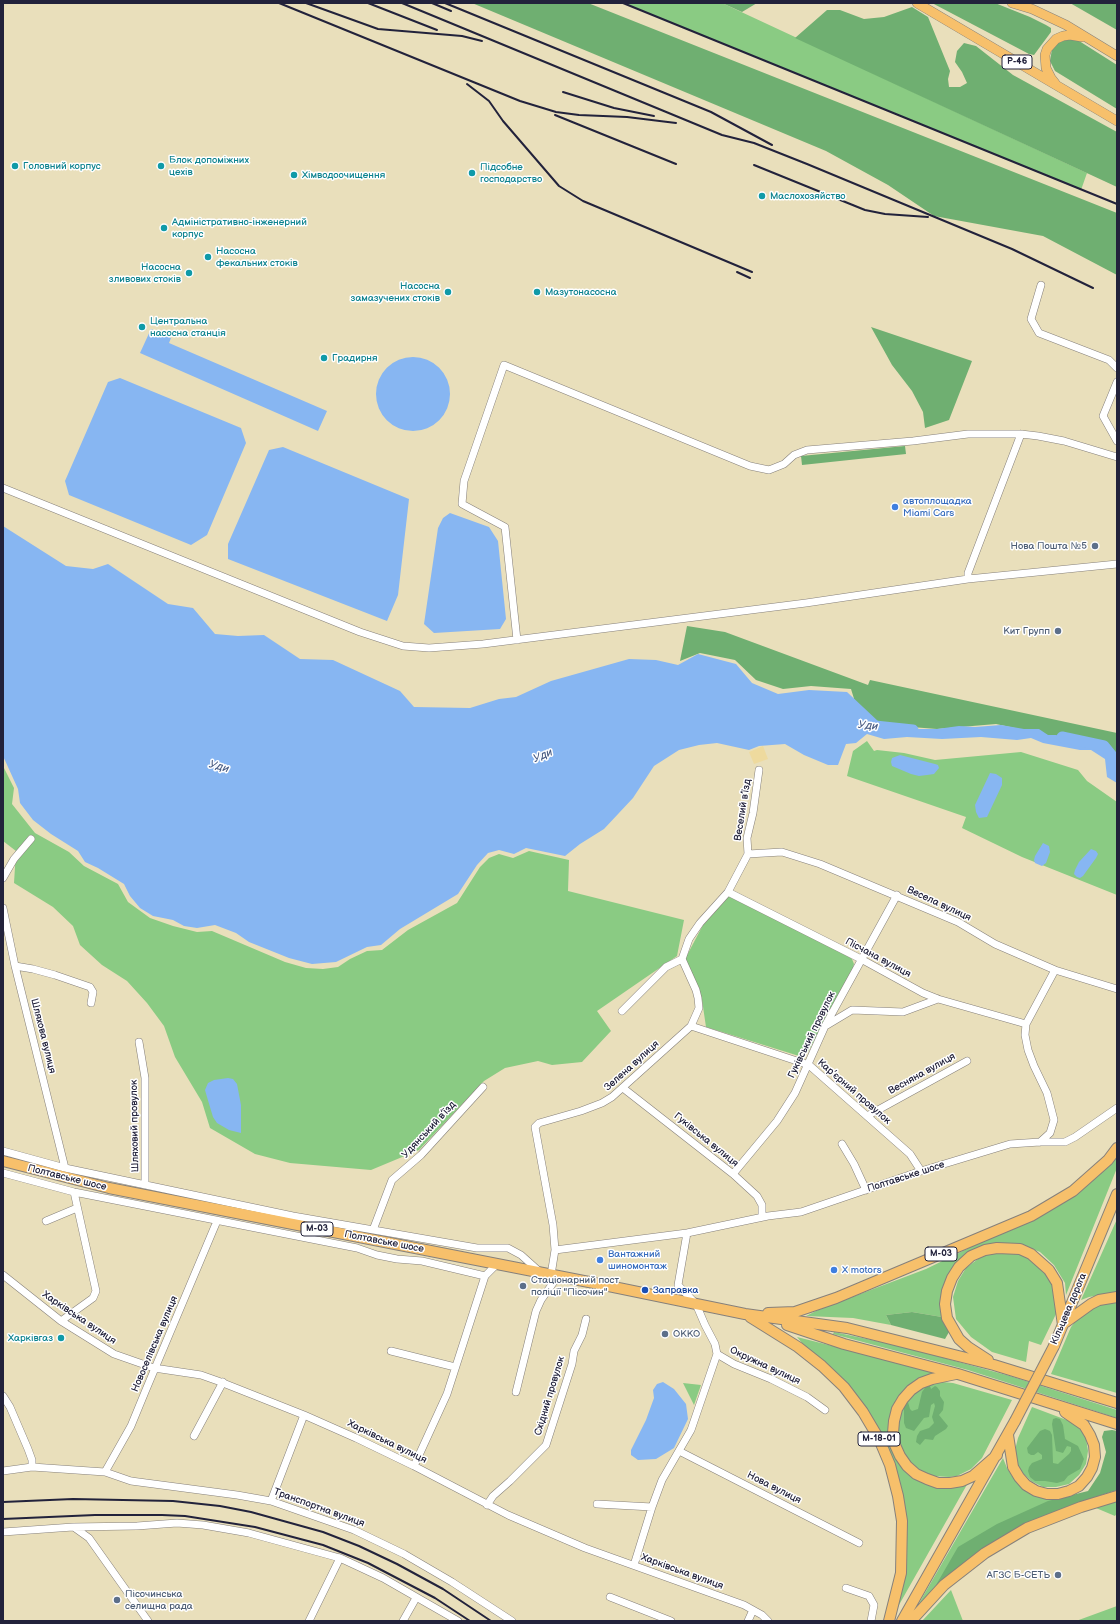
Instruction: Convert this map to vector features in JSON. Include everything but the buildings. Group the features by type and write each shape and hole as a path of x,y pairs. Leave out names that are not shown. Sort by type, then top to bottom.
{"highway":[{"name":"М-03","path":"745,1314 795,1312 836,1298 1031,1216 1074,1191 1108,1160 1117,1148"},
{"name":"Полтавське шосе","path":"3,1161 109,1188 764,1317"},
{"name":"Кільцева дорога","path":"1008,1435 1054,1346 1117,1194"},
{"name":"М-03","path":"994,1365 959,1339 947,1318 945,1304 947,1291 952,1278 959,1267 971,1256 984,1250 997,1248 1020,1249 1031,1254 1049,1270 1057,1283 1063,1325"},
{"path":"1063,1325 1075,1314 1091,1304 1099,1300 1117,1297"},
{"name":"М-18-01","path":"745,1314 798,1347 822,1366 844,1387 863,1412 879,1439 890,1465 902,1521 901,1573 889,1621"},
{"name":"М-03","path":"764,1317 844,1344 958,1374 1048,1402 1076,1418 1084,1425 1094,1445 1092,1468 1087,1478 1079,1486 1069,1491 1058,1494 1047,1494 1036,1491 1026,1485 1019,1477 1014,1467 1008,1435"},
{"path":"764,1317 847,1328 994,1365 1117,1403"},
{"path":"958,1374 932,1379 921,1383 911,1390 903,1399 897,1410 893,1427 895,1445 900,1456 907,1466 916,1474 938,1482 950,1483 962,1481 973,1476 997,1455"},
{"path":"1085,1392 1117,1398"},
{"path":"1048,1402 1117,1424"},
{"path":"902,1621 1008,1435"},
{"path":"911,1621 944,1585 985,1553 1027,1528 1081,1507 1117,1496"}],"main road":[{"name":"Р-46","path":"917,3 1117,121"},
{"path":"1012,3 1048,16 1117,56"},
{"path":"1064,90 1055,83 1048,73 1044,61 1047,49 1056,39 1063,36 1075,35 1091,40"}],"street":[{"path":"1041,285 1031,319 1039,333 1109,360 1117,368"},
{"path":"517,640 505,527 462,504 464,481 504,365 750,466 769,470 784,464 794,455 807,450 913,441 968,434 1021,434 1064,441 1117,457"},
{"path":"1117,382 1103,416 1117,441"},
{"path":"968,579 968,573 1021,434"},
{"path":"3,488 360,632 403,646 429,648 517,640 814,602 968,579 1117,564"},
{"name":"Веселий в’їзд","path":"748,854 747,838 753,813 759,770"},
{"path":"3,878 14,859 31,839"},
{"name":"Весела вулиця","path":"748,854 782,852 820,864 897,895 958,922 995,944 1055,970 1117,990"},
{"path":"622,1011 666,967 682,959 689,939 700,923 728,892 748,854"},
{"name":"Пісчана вулиця","path":"728,892 861,959 938,1000 1026,1024"},
{"name":"Гуківський провулок","path":"733,1174 777,1121 795,1093 809,1065 825,1026 897,895"},
{"name":"Шляхова вулиця","path":"3,908 15,966 65,1168"},
{"name":"Зелена вулиця","path":"555,1276 553,1225 536,1127 539,1123 602,1103 612,1097 691,1026 699,1008 698,998 682,959"},
{"path":"15,966 33,969 90,987 93,992 91,1003"},
{"path":"1040,1142 1050,1133 1054,1120 1047,1092 1034,1066 1028,1050 1025,1035 1026,1024 1055,970"},
{"path":"825,1026 852,1010 903,1012 938,1000"},
{"name":"Кар’єрний провулок","path":"691,1026 809,1065 910,1154 921,1171"},
{"name":"Шляховий провулок","path":"139,1042 145,1078 146,1185"},
{"name":"Весняна вулиця","path":"867,1116 967,1061"},
{"name":"Удянський в’їзд","path":"373,1230 392,1180 421,1155 483,1087"},
{"name":"Гуківська вулиця","path":"623,1088 733,1174 760,1200 763,1210 762,1217"},
{"name":"Полтавське шосе","path":"555,1250 686,1233 762,1217 801,1212 921,1171 1010,1144 1065,1142 1075,1137 1117,1108"},
{"path":"842,1144 854,1164 866,1190"},
{"path":"3,1150 65,1168 293,1216 477,1248 508,1248 521,1255 541,1273"},
{"path":"3,1173 74,1192 357,1248 377,1255 435,1264 485,1276"},
{"path":"61,1321 93,1298 96,1293 74,1192"},
{"path":"46,1221 77,1208"},
{"name":"Новоселівська вулиця","path":"105,1472 131,1426 154,1368 217,1221"},
{"path":"634,1565 662,1480 691,1430 717,1354 715,1344 696,1304 678,1285 686,1233"},
{"path":"414,1466 442,1406 485,1276 497,1264"},
{"name":"Харківська вулиця","path":"3,1275 61,1321 114,1354 154,1368 201,1375 223,1382 304,1415 414,1466 508,1515 584,1548 634,1565 753,1610 768,1621"},
{"path":"516,1392 536,1311 555,1276"},
{"name":"Східний провулок","path":"487,1505 493,1496 546,1445 572,1364 574,1351 582,1335 586,1319"},
{"path":"391,1351 455,1367"},
{"name":"Окружна вулиця","path":"717,1354 734,1364 771,1379 806,1397 825,1410"},
{"path":"194,1436 223,1382"},
{"path":"3,1396 10,1407 28,1449 32,1460 32,1467"},
{"path":"270,1501 304,1415"},
{"name":"Нова вулиця","path":"679,1450 859,1543"},
{"name":"Транспортна вулиця","path":"3,1471 32,1467 105,1472 131,1481 237,1495 270,1501 354,1530 404,1554 452,1582 512,1621"},
{"path":"597,1504 652,1507"},
{"path":"3,1532 73,1527 137,1526 177,1523 249,1533 340,1558 383,1578 458,1621"},
{"path":"73,1527 89,1538 148,1621"},
{"path":"309,1621 340,1558"},
{"path":"846,1588 869,1596 874,1605 871,1621"},
{"path":"610,1597 671,1621"},
{"path":"403,1621 416,1598"},
{"path":"748,1621 753,1610"}],"green space":[{"path":"472,3 588,3 1117,213 1117,275 1043,236 934,216 888,185 826,151"},
{"path":"623,3 722,3 1087,173 1081,190"},
{"path":"722,3 757,3 742,12"},
{"path":"932,3 995,3 1046,25 1051,28 1051,32 1034,55 1029,54"},
{"path":"1070,3 1117,3 1117,30"},
{"path":"912,7 928,17 950,71 948,79 949,87 960,87 967,83 955,62 957,51 964,43 976,46 1013,75 1117,132 1117,187 795,38 827,10 840,10 864,19 884,17"},
{"path":"1061,39 1076,39 1117,65 1117,109 1055,71 1050,61 1052,49"},
{"path":"871,327 972,361 949,420 925,428 923,412 912,391 892,365"},
{"path":"905,446 906,454 802,465 801,456"},
{"path":"687,626 725,632 868,685 870,680 1117,733 1117,757 1099,746 996,724 937,729 898,726 860,718 851,689 811,686 783,689 756,680 735,660 700,653 680,661"},
{"path":"867,741 874,751 904,753 935,760 1021,752 1078,770 1087,781 1117,802 1117,895 1022,857 962,828 966,817 847,776 853,751"},
{"path":"3,766 14,788 12,804 35,833 69,852 84,866 118,884 128,902 150,918 197,932 212,931 285,962 306,968 323,969 338,967 350,959 367,951 382,950 408,930 457,903 480,867 489,858 499,854 513,858 529,851 569,860 568,891 684,920 677,956 597,1011 611,1031 582,1062 552,1065 538,1061 505,1068 484,1081 419,1150 371,1170 290,1163 255,1154 210,1128 202,1102 175,1057 164,1026 147,1003 127,981 102,965 80,945 73,926 53,907 14,883 16,851 3,841"},
{"path":"729,896 849,956 852,959 854,964 852,971 808,1052 799,1056 706,1027 702,1000 698,987 685,959 703,925"},
{"path":"1117,1157 1117,1168 1066,1295 1065,1283 1054,1265 1040,1252 1020,1244 992,1244 956,1269 942,1317 912,1312 886,1315 891,1325 853,1318 806,1316 818,1310 926,1269 1036,1218 1072,1197"},
{"path":"1117,1219 1117,1292 1081,1300"},
{"path":"991,1253 1020,1253 1040,1265 1054,1287 1057,1301 1056,1314 1041,1345 1029,1341 1026,1362 992,1352 971,1337 956,1319 953,1297 958,1281 966,1268 978,1259"},
{"path":"1117,1301 1117,1393 1051,1374 1071,1327 1078,1318 1099,1305"},
{"path":"912,1312 942,1317 949,1332 945,1339 891,1325 886,1315"},
{"path":"834,1332 900,1346 1010,1376 1117,1410 1117,1418 968,1370 833,1334"},
{"path":"797,1337 943,1374 903,1392 896,1400 892,1413 891,1427 914,1476 969,1481 895,1612 905,1520 882,1438"},
{"path":"942,1382 953,1383 1012,1400 982,1458 971,1469 957,1476 949,1477 933,1476 918,1469 902,1452 897,1437 899,1413 913,1393 926,1385"},
{"path":"683,1383 701,1385 694,1405"},
{"path":"927,1385 930,1386 931,1389 935,1386 940,1391 940,1396 944,1402 943,1410 939,1415 948,1426 935,1436 933,1440 925,1439 920,1445 916,1442 920,1431 929,1428 934,1423 932,1417 935,1406 934,1403 931,1405 929,1417 924,1418 914,1431 906,1428 904,1423 904,1407 908,1402 912,1411 918,1409 922,1392"},
{"path":"1032,1407 1072,1422 1079,1427 1086,1438 1088,1451 1086,1464 1079,1475 1069,1484 1056,1487 1043,1487 1031,1481 1018,1466 1015,1453 1016,1446"},
{"path":"1053,1419 1060,1419 1063,1425 1065,1439 1078,1446 1084,1459 1080,1469 1068,1476 1064,1481 1057,1483 1035,1481 1030,1477 1028,1471 1029,1467 1032,1463 1042,1459 1042,1455 1038,1452 1031,1455 1028,1453 1027,1448 1040,1431 1045,1429 1050,1431 1052,1435 1053,1463 1058,1464 1071,1451 1071,1447 1067,1446 1063,1453 1056,1451 1052,1424"},
{"path":"1104,1431 1117,1431 1117,1490 1074,1504 1020,1526 936,1585 958,1547 997,1524 1048,1501 1088,1491 1100,1473 1106,1452 1102,1437"},
{"path":"1003,1458 1012,1476 1019,1485 1029,1493 1069,1504 948,1576 918,1605"},
{"path":"1117,1501 1117,1513 1115,1516 1096,1508"},
{"path":"951,1590 963,1621 922,1621"},
{"path":"1117,1606 1117,1621 1076,1621"}],"sand":[{"path":"763,746 768,759 754,764 749,752"}],"water":[{"path":"151,329 171,338 169,343 327,411 318,431 140,353"},
{"path":"413,357 427,360 439,368 447,380 450,394 447,408 439,420 427,428 413,431 399,428 387,420 379,408 376,394 379,380 387,368 399,360"},
{"path":"120,378 241,428 246,443 207,535 191,545 69,495 65,481 108,382"},
{"path":"283,447 409,499 398,595 387,621 228,559 228,544 269,450"},
{"path":"450,513 489,527 498,541 506,619 500,629 434,633 424,624 438,528 443,518"},
{"path":"3,526 66,566 93,569 108,564 168,604 193,608 215,634 238,636 264,635 300,659 333,660 400,691 414,707 470,708 499,699 516,697 551,681 629,659 656,660 678,665 698,654 736,664 752,683 778,694 809,690 847,692 879,722 892,729 937,729 959,726 975,727 1001,725 1024,729 1039,729 1048,735 1056,735 1083,742 1098,743 1106,747 1117,757 1117,783 1107,777 1105,759 1091,750 1080,750 1043,743 1031,738 1017,740 981,737 942,739 907,737 884,739 867,734 856,743 846,744 838,765 828,765 804,755 785,744 759,746 749,750 717,743 699,745 679,750 654,766 633,798 604,829 580,844 565,856 526,848 514,854 499,850 488,853 477,865 458,894 400,929 381,945 367,947 336,962 312,964 289,958 249,942 236,933 215,925 197,928 184,926 173,920 153,916 140,908 130,896 124,884 85,862 78,851 51,834 33,820 20,803 18,789 3,756"},
{"path":"900,755 938,765 939,768 934,774 919,776 911,774 892,766 892,758"},
{"path":"990,773 996,774 1002,778 1002,785 987,817 979,818 975,805"},
{"path":"1043,843 1049,846 1050,852 1046,863 1042,866 1035,863 1034,860"},
{"path":"1091,849 1096,851 1098,854 1096,858 1083,876 1080,878 1077,877 1074,874 1079,862"},
{"path":"228,1078 233,1079 237,1084 241,1105 241,1133 229,1130 217,1123 213,1117 205,1090 208,1083 214,1080"},
{"path":"663,1382 674,1389 686,1404 688,1419 674,1448 656,1459 638,1460 631,1455 631,1450 646,1420 654,1398 653,1390 657,1384"}],"waterway":[{"name":"Уди","path":"875,726 913,730"},
{"name":"Уди","path":"1062,737 1104,746 1117,762"}],"railway":[{"path":"279,3 520,101 556,112 579,115 627,117 676,123"},
{"path":"306,3 378,29 462,36 482,41"},
{"path":"368,3 437,30"},
{"path":"402,3 722,135 754,143 807,164 1012,249 1093,288"},
{"path":"432,3 451,11"},
{"path":"445,3 711,112 772,145"},
{"path":"623,3 1117,204"},
{"path":"467,84 489,101 503,121 559,186 583,201 752,272"},
{"path":"563,92 614,108 654,116"},
{"path":"555,115 676,164"},
{"path":"754,165 865,210 885,214 928,217"},
{"path":"737,272 750,278"},
{"path":"3,1502 73,1499 173,1501 220,1506 251,1512 323,1532 359,1546 397,1564 443,1589 491,1621"},
{"path":"3,1519 95,1515 162,1515 185,1516 255,1527 323,1545 368,1563 435,1598 470,1621"}],"place":[{"name":"Головний корпус","path":"15,166"},
{"name":"Блок допоміжних цехів","path":"161,166"},
{"name":"Підсобне господарство","path":"472,173"},
{"name":"Хімводоочищення","path":"294,175"},
{"name":"Маслохозяйство","path":"762,196"},
{"name":"Адміністративно-інженерний корпус","path":"164,228"},
{"name":"Насосна фекальних стоків","path":"208,257"},
{"name":"Насосна зливових стоків","path":"189,273"},
{"name":"Насосна замазучених стоків","path":"448,292"},
{"name":"Мазутонасосна","path":"537,292"},
{"name":"Центральна насосна станція","path":"142,327"},
{"name":"Градирня","path":"324,358"},
{"name":"автоплощадка Miami Cars","path":"895,507"},
{"name":"Нова Пошта №5","path":"1095,546"},
{"name":"Кит Групп","path":"1058,631"},
{"name":"Вантажний шиномонтаж","path":"600,1260"},
{"name":"Х motors","path":"834,1270"},
{"name":"Стаціонарний пост поліції \"Пісочин\"","path":"523,1286"},
{"name":"Заправка","path":"645,1290"},
{"name":"ОККО","path":"665,1334"},
{"name":"Харківгаз","path":"61,1338"},
{"name":"АГЗС Б-СЕТЬ","path":"1058,1575"},
{"name":"Пісочинська селищна рада","path":"117,1600"}]}
